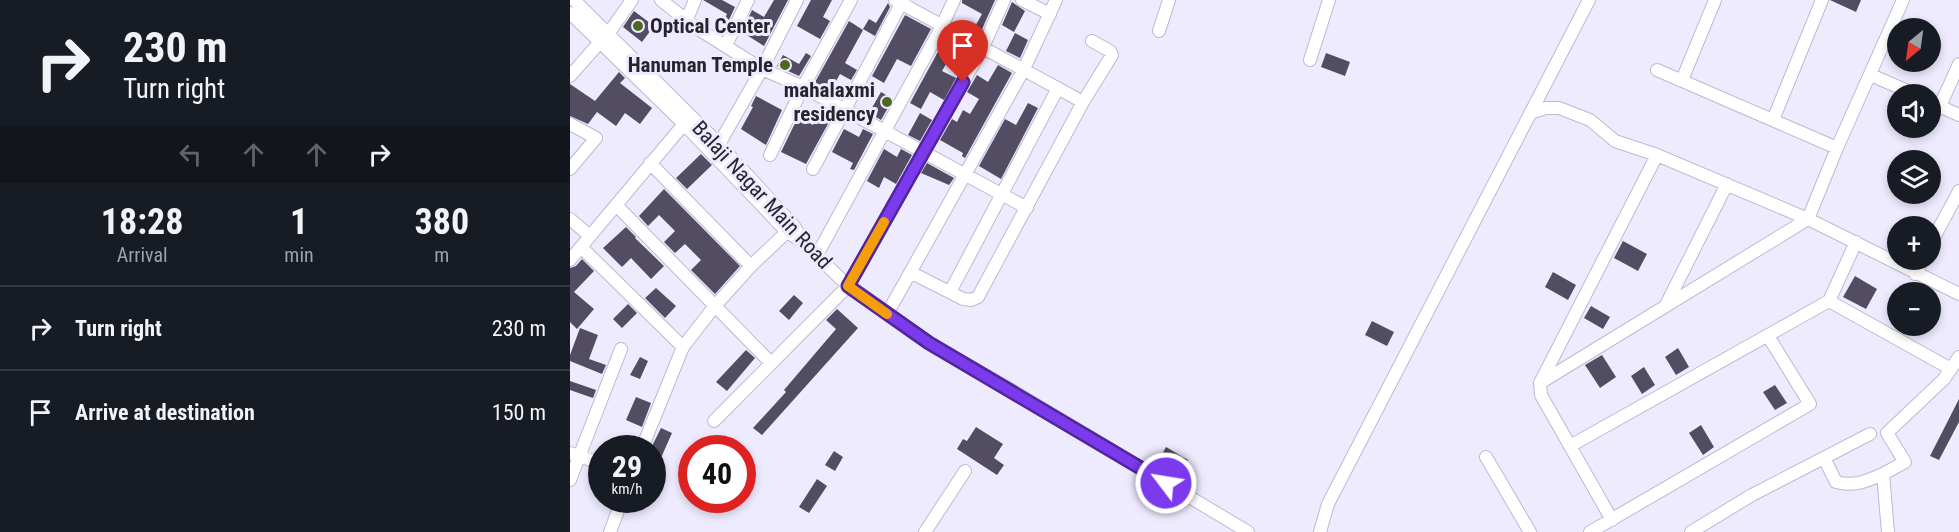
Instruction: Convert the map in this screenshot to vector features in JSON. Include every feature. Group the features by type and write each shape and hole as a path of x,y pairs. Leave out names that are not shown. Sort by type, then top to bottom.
{"street":[{"name":"Balaji Nagar Main Road","path":"574,0 604,38 719,144 790,229 848,286 929,343 1248,532"},
{"path":"570,76 604,38 632,0"},
{"path":"661,0 696,27 762,69 803,87 1027,208"},
{"path":"687,19 695,0"},
{"path":"726,45 748,0"},
{"path":"719,144 762,69 797,0"},
{"path":"770,155 803,87 851,0"},
{"path":"817,255 954,0"},
{"path":"714,421 770,362 848,286 983,47 1004,0"},
{"path":"1022,0 1050,14"},
{"path":"887,314 912,273 964,174 1024,69 1056,0"},
{"path":"1159,31 1169,0"},
{"path":"1310,60 1329,0"},
{"path":"1320,532 1328,504 1589,0"},
{"path":"1682,80 1715,0"},
{"path":"1773,120 1822,0"},
{"path":"1540,383 1808,219 1903,0"},
{"path":"813,169 900,1 1083,102"},
{"path":"570,13 604,38 684,124 790,229 751,266 714,307 683,347 647,435"},
{"path":"912,273 971,300 978,297 1083,102 1112,55 1110,51 1092,41"},
{"path":"1941,94 1959,64"},
{"path":"1657,70 1837,148"},
{"path":"1870,75 1891,84"},
{"path":"950,292 1058,88"},
{"path":"1941,107 1959,115"},
{"path":"1530,113 1546,108 1559,108 1590,120 1615,141 1657,154 1808,219 1959,294"},
{"path":"570,124 596,138 570,169"},
{"path":"570,260 684,124"},
{"path":"1611,525 1541,395 1540,383 1657,154"},
{"path":"650,163 751,266"},
{"path":"1667,304 1727,184"},
{"path":"1941,225 1959,191"},
{"path":"617,206 770,362"},
{"path":"570,219 590,236"},
{"path":"1570,446 1829,300 1856,242"},
{"path":"581,247 683,347"},
{"path":"1915,274 1917,270"},
{"path":"1829,300 1951,369"},
{"path":"1590,532 1611,525 1810,404 1768,336"},
{"path":"570,480 575,454 621,349"},
{"path":"1824,458 1836,482 1844,484 1857,484 1905,462 1887,433 1944,378 1959,357"},
{"path":"1690,532 1752,495 1870,434"},
{"path":"1486,457 1530,532"},
{"path":"925,532 964,471"},
{"path":"1883,474 1888,532"},
{"path":"610,532 617,513"}],"building":[{"path":"703,0 722,0 735,7 728,22 724,20 727,14"},
{"path":"774,0 788,0 764,46 742,32 752,10 764,17"},
{"path":"811,0 832,0 823,17 830,21 820,39 797,26"},
{"path":"962,0 995,0 979,36 972,32 982,14 962,3"},
{"path":"1830,0 1861,0 1856,12"},
{"path":"1012,2 1025,11 1014,32 1002,25"},
{"path":"888,3 890,7 875,36 863,29 869,19 876,23"},
{"name":"Optical Center","path":"634,11 654,26 642,42 623,27"},
{"path":"905,15 931,29 911,66 897,59 884,83 872,76"},
{"path":"849,21 863,30 845,63 857,70 851,80 840,74 830,92 814,84"},
{"path":"1015,33 1028,40 1020,58 1006,51"},
{"path":"946,37 971,51 964,64 950,57 942,71 956,78 944,100 930,92 921,109 910,103"},
{"path":"806,53 811,56 799,76 777,66 783,55 799,64"},
{"path":"1326,53 1350,62 1345,76 1321,67"},
{"path":"998,65 1012,73 965,158 962,156 963,153 940,140 952,119 957,122 963,110 970,114 979,99 967,92 977,75 988,82"},
{"path":"619,72 625,78 620,83 652,108 640,124 625,113 616,126 597,112 588,124 570,116 570,84 595,101"},
{"path":"881,92 893,99 881,120 869,113"},
{"path":"756,96 782,110 766,145 741,129 753,107 751,106"},
{"path":"1028,103 1038,108 1001,179 979,166 1005,119 1016,125"},
{"path":"825,108 834,113 806,164 781,152 798,117 813,125"},
{"path":"920,113 932,120 920,141 908,135"},
{"path":"844,129 859,137 863,129 873,134 854,170 850,169 853,163 832,152"},
{"path":"884,149 897,157 901,149 912,155 896,184 884,177 879,188 867,181"},
{"path":"701,154 712,165 687,189 676,178"},
{"path":"927,163 954,178 949,185 921,173"},
{"path":"664,189 740,266 715,294 691,270 701,260 685,244 675,253 664,242 675,231 659,215 648,226 639,216"},
{"path":"626,227 664,266 651,279 631,258 622,267 603,248"},
{"path":"1623,241 1647,254 1638,271 1614,258"},
{"path":"582,259 594,271 574,292 594,309 577,329 570,322 570,268 576,266"},
{"path":"1553,272 1576,285 1568,300 1545,287"},
{"path":"1855,276 1877,289 1866,309 1843,297"},
{"path":"656,288 676,306 665,318 645,298"},
{"path":"794,295 803,303 789,320 779,311"},
{"path":"628,304 637,313 622,328 613,319"},
{"path":"1591,306 1610,317 1603,329 1584,318"},
{"path":"837,309 858,328 762,435 753,428 786,392 784,390 836,329 826,320"},
{"path":"1372,321 1394,332 1387,346 1365,335"},
{"path":"580,328 598,335 589,359 606,365 602,374 570,361"},
{"path":"1678,348 1689,367 1676,375 1665,357"},
{"path":"746,350 755,358 727,391 716,382"},
{"path":"1602,355 1616,377 1600,388 1585,365"},
{"path":"640,357 648,361 640,379 630,375"},
{"path":"1644,367 1655,385 1642,394 1631,376"},
{"path":"570,381 596,390 593,398 570,390"},
{"path":"1775,385 1787,403 1775,410 1763,392"},
{"path":"636,397 651,403 642,427 626,420"},
{"path":"1959,399 1959,422 1939,460 1930,456"},
{"path":"1701,425 1714,447 1703,455 1689,433"},
{"path":"976,427 1003,444 994,458 1004,465 997,475 957,449 963,439 967,441"},
{"path":"661,428 672,433 666,446 666,435 658,435"},
{"path":"1166,447 1188,460 1180,475 1158,462"},
{"path":"834,451 843,457 835,471 825,465"},
{"path":"817,479 827,486 809,513 799,507"}],"slow traffic":[{"path":"884,222 848,286 887,314"}],"place":[{"name":"Optical Center","path":"638,26"},
{"name":"Hanuman Temple","path":"785,65"},
{"name":"mahalaxmi residency","path":"887,102"}],"route":[{"path":"963,82 848,286 929,343 1166,483"}]}
